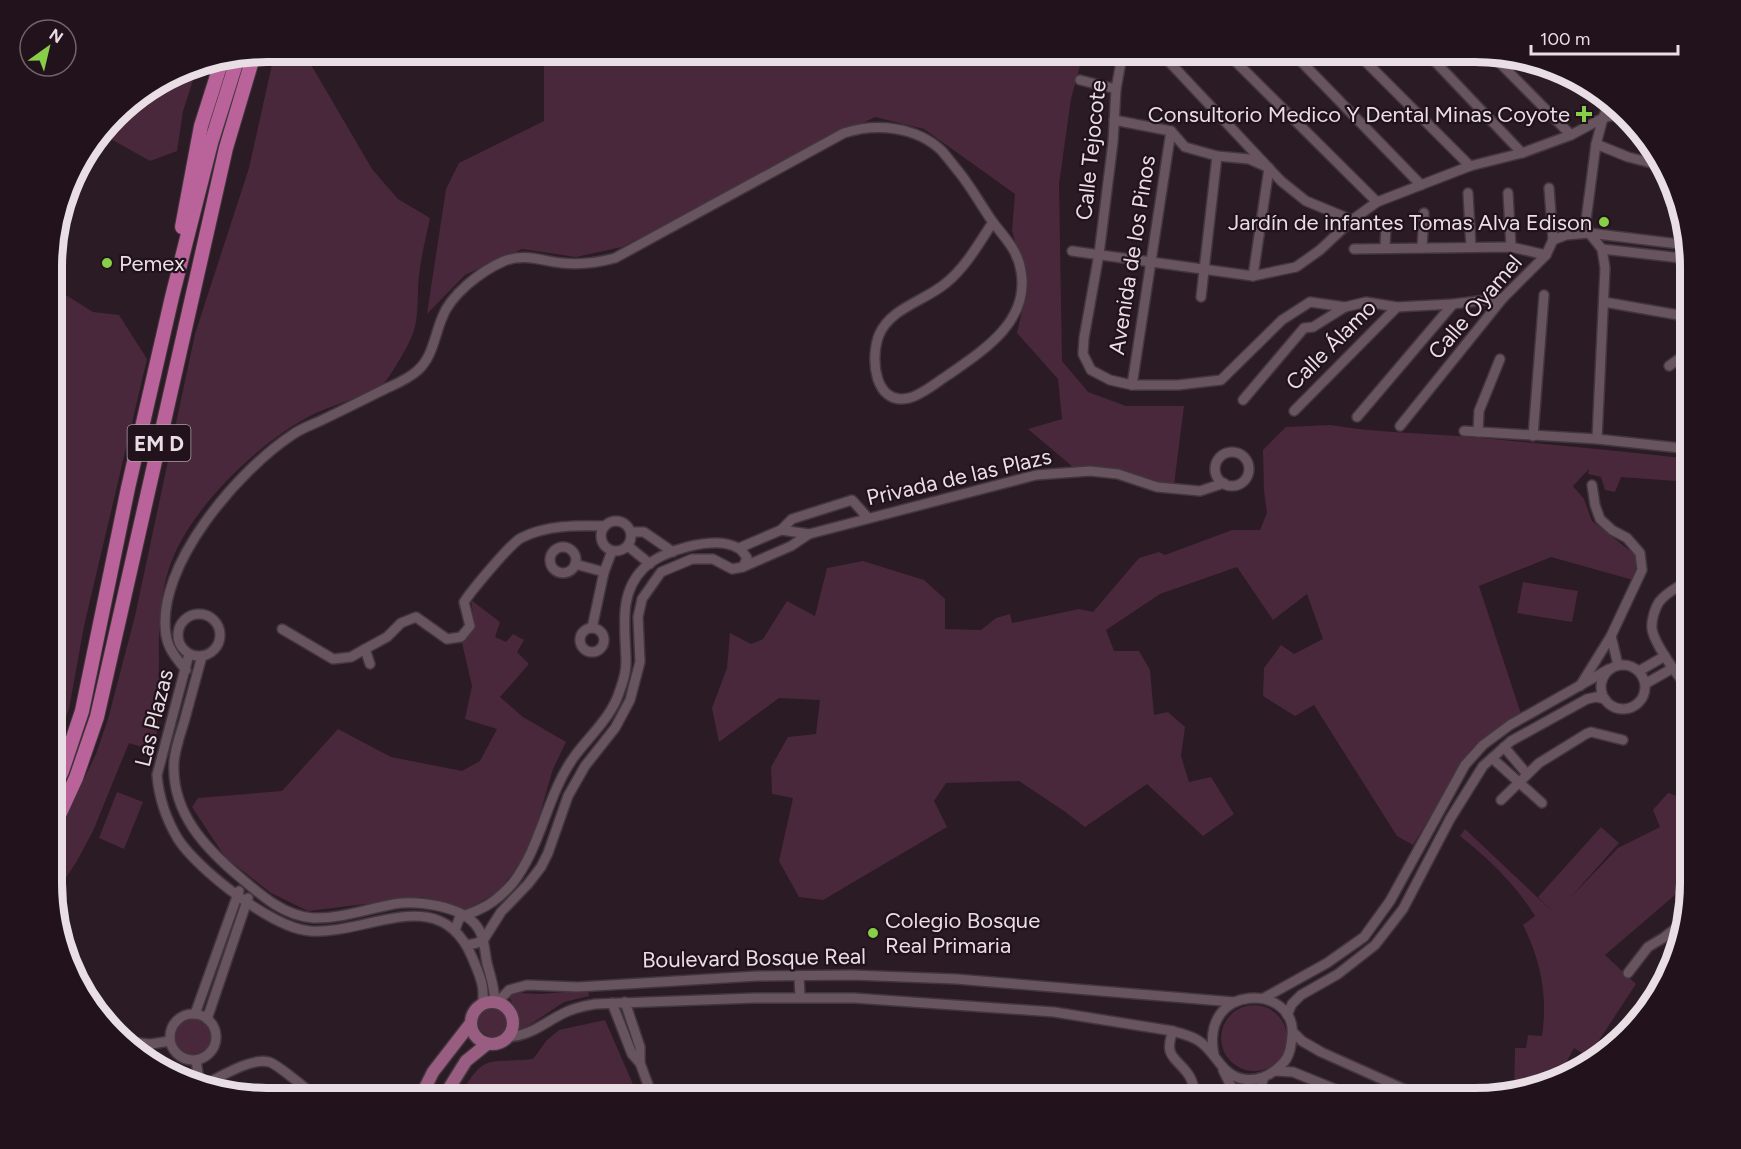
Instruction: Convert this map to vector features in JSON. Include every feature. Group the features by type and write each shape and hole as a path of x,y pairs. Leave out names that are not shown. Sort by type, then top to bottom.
{"highway":[{"name":"EM D","path":"62,808 76,778 98,717 220,171 252,62"},
{"name":"EM D","path":"62,771 82,711 128,488 172,297 211,143 236,64"},
{"path":"172,297 185,204 201,126 220,67"}],"main road":[{"path":"425,1088 433,1072 471,1023 474,1012 491,1003 503,1005 511,1014 513,1026 508,1037 499,1043 487,1044 466,1061 449,1088"},
{"path":"471,1023 477,1038 487,1044"}],"street":[{"name":"Calle Tejocote","path":"1099,254 1116,89 1121,62"},
{"path":"1169,62 1281,181 1306,201 1352,220"},
{"path":"1236,62 1377,202"},
{"path":"1302,62 1421,185"},
{"path":"1366,62 1470,166"},
{"path":"1435,62 1522,153"},
{"path":"1500,63 1571,135"},
{"path":"1080,80 1116,89"},
{"path":"1597,440 1605,268 1602,249 1589,233 1586,220 1596,144 1606,110"},
{"path":"1269,168 1253,276 1296,267 1377,202 1470,166 1522,153 1571,135 1602,118 1612,116"},
{"name":"Avenida de los Pinos","path":"1114,120 1171,131 1185,147 1217,156 1249,159 1269,168"},
{"path":"186,670 171,651 165,634 166,605 176,576 203,523 246,473 293,434 417,371 431,353 442,317 451,302 468,284 497,265 510,259 524,257 582,264 598,263 615,258 844,133 864,128 896,129 915,135 941,151 1011,244 1021,271 1022,291 1012,320 1000,335 975,356 913,397 901,398 889,395 878,382 875,359 877,340 884,326 894,315 946,283 970,257 993,222"},
{"name":"Avenida de los Pinos","path":"1132,385 1171,131"},
{"path":"1596,144 1628,157 1651,163"},
{"path":"1201,297 1217,156"},
{"path":"1549,188 1553,240 1566,235 1589,233 1678,244"},
{"path":"1468,193 1471,247"},
{"path":"1508,193 1511,246"},
{"path":"1422,248 1424,213"},
{"path":"1386,223 1386,248"},
{"name":"Calle Oyamel","path":"1400,426 1503,298 1546,255 1553,240"},
{"path":"1354,249 1511,246 1546,255"},
{"path":"1602,249 1679,258"},
{"name":"Calle Tejocote","path":"1072,251 1253,276"},
{"path":"1099,254 1083,354 1090,370 1110,380 1132,385 1178,385 1221,380 1281,320 1310,302 1345,307"},
{"path":"1533,436 1544,295"},
{"path":"1243,400 1304,328 1313,327 1345,307 1366,302 1397,307 1503,298"},
{"path":"1604,302 1679,315"},
{"path":"1357,417 1453,304"},
{"name":"Calle Álamo","path":"1294,411 1397,307"},
{"path":"1478,432 1479,411 1500,359"},
{"path":"1669,366 1679,359"},
{"path":"1464,431 1679,448"},
{"name":"Privada de las Plazs","path":"743,567 791,546 809,534 1036,475 1090,471 1118,474 1157,487 1200,491 1224,483"},
{"path":"1579,688 1611,636 1642,570 1640,553 1627,538 1612,531 1600,519 1595,506 1592,485"},
{"path":"491,1003 484,991 483,983 467,945 454,930 457,922 463,916 483,908 511,885 527,861 539,836 550,803 565,772 607,717 620,692 626,666 623,614 632,586 644,568 662,556 692,546 719,543 739,548 781,530 792,519 852,500 868,518"},
{"path":"613,521 622,522 631,532 631,542 621,551 607,549 601,535 605,526 613,521"},
{"path":"282,629 333,659 351,657 387,637 401,622 416,617 447,639 461,637 470,626 464,602 520,539 550,529 578,525 605,526"},
{"path":"578,525 602,540"},
{"path":"781,530 791,546"},
{"name":"Privada de las Plazs","path":"781,530 809,534"},
{"path":"631,532 644,532 673,552"},
{"path":"628,546 650,564"},
{"path":"467,945 484,939 501,912 541,867 568,796 585,766 615,728 630,700 640,662 638,630 642,599 661,572 692,559 713,559 732,569 743,567 747,558 739,548"},
{"path":"592,628 604,572 612,551"},
{"path":"575,564 604,572"},
{"path":"1679,587 1659,602 1652,630 1665,656 1679,675"},
{"path":"193,615 206,616 217,624 220,638 214,650 202,656 189,654 180,645 178,633 182,624 193,615"},
{"path":"1611,636 1614,667"},
{"path":"365,649 370,664"},
{"name":"Las Plazas","path":"189,654 158,775 159,794 165,813 179,840 205,870 247,901 279,922 293,928 328,931 410,915 433,918 454,930"},
{"name":"Las Plazas","path":"202,656 174,762 178,799 194,830 205,845 252,888 273,903 300,916 331,918 409,903 436,905 463,916"},
{"path":"1639,671 1665,656"},
{"path":"1605,699 1601,685 1605,674 1614,667"},
{"path":"1264,998 1328,963 1364,937 1390,901 1465,765 1484,745 1510,725 1614,667 1632,667 1639,671 1645,684 1642,698 1631,707 1616,707 1605,699 1596,697 1587,699 1511,741 1483,766 1450,819 1403,909 1375,945 1338,974 1301,995 1292,1004 1287,1015"},
{"path":"1645,684 1673,668"},
{"path":"1501,800 1539,763 1591,732 1623,740"},
{"path":"1504,747 1527,774"},
{"path":"1492,758 1542,803"},
{"path":"195,1014 243,880"},
{"path":"207,1019 252,888"},
{"path":"463,916 476,924 484,939 494,987 491,1003"},
{"path":"1628,973 1648,947 1674,930"},
{"name":"Boulevard Bosque Real","path":"491,1003 509,990 527,985 578,987 662,980 852,975 956,979 1234,1002"},
{"path":"799,976 800,997"},
{"name":"Boulevard Bosque Real","path":"508,1037 519,1037 532,1032 578,1007 612,1002 800,997 854,998 1054,1012 1187,1035 1200,1042 1214,1055"},
{"path":"1231,1087 1214,1055 1212,1032 1224,1010 1234,1002 1249,997 1264,998 1277,1004 1287,1015 1293,1032 1302,1041 1321,1052 1400,1087"},
{"path":"612,1002 632,1054 640,1063"},
{"path":"625,1002 640,1047 640,1063 649,1088"},
{"path":"195,1014 207,1019 215,1032 214,1047 203,1058 196,1060 182,1058 176,1053 170,1041 172,1027 182,1017 195,1014"},
{"path":"1173,1032 1169,1042 1173,1059 1189,1075 1193,1087"},
{"path":"1220,1066 1230,1074 1243,1079 1264,1077 1275,1071 1286,1059 1291,1048 1293,1032"},
{"path":"139,1043 170,1041"},
{"path":"196,1060 198,1076"},
{"path":"213,1081 243,1066 271,1062 305,1088"},
{"path":"1275,1071 1293,1072 1330,1087"},
{"path":"1261,1087 1264,1077"}],"shaded area":[{"path":"273,62 310,62 372,169 398,199 430,218 418,282 416,324 402,355 383,383 365,394 314,414 274,439 234,473 216,492 186,533 175,553 162,601 159,626 159,702 154,751 129,743 93,831 62,883 62,825 96,754 108,719 135,616 195,334 249,168"},
{"path":"544,62 1081,62 1071,99 1059,184 1062,361 1088,392 1126,406 1184,406 1174,485 1120,470 1073,467 1028,429 1062,419 1058,379 1017,333 1028,284 1012,231 1015,194 924,129 875,117 622,247 576,257 522,249 465,275 427,314 446,189 459,163 544,121"},
{"path":"195,75 183,111 177,151 150,161 108,137 131,112 142,104 164,89"},
{"path":"62,293 93,312 119,315 147,359 84,626 69,709 62,727"},
{"path":"1330,425 1679,458 1679,481 1621,477 1615,492 1605,490 1601,477 1588,474 1589,469 1573,486 1584,499 1592,521 1638,557 1633,580 1551,557 1479,586 1521,714 1471,749 1413,845 1397,836 1314,705 1295,716 1263,696 1264,668 1281,645 1294,654 1323,639 1307,594 1273,620 1237,567 1160,594 1106,630 1114,651 1139,651 1150,670 1154,715 1168,712 1185,727 1181,756 1189,782 1211,777 1234,814 1203,836 1147,784 1085,827 1019,781 946,783 934,801 947,827 823,900 799,897 779,861 793,798 772,794 771,767 788,737 816,734 820,700 779,698 719,742 712,708 727,668 730,633 751,644 763,639 787,601 815,616 827,568 863,561 924,580 945,599 945,629 981,630 996,618 1010,614 1012,623 1079,609 1093,612 1139,558 1159,552 1165,555 1232,530 1260,530 1267,513 1263,450 1286,427"},
{"path":"1523,582 1578,591 1572,622 1517,613"},
{"path":"471,600 500,622 495,637 506,642 513,634 524,640 517,652 529,664 500,697 523,717 566,742 553,769 538,821 524,858 498,892 464,911 423,897 308,911 271,893 225,857 192,807 198,798 282,791 338,729 391,757 462,771 480,761 497,729 465,719 472,686 462,643 475,628"},
{"path":"117,792 143,802 124,849 99,838"},
{"path":"1668,793 1679,796 1679,891 1605,955 1636,984 1593,1049 1585,1055 1574,1048 1564,1066 1540,1077 1514,1084 1515,1048 1526,1048 1528,1035 1542,1036 1544,1022 1542,979 1523,925 1535,916 1501,873 1460,836 1465,829 1555,914 1538,897 1601,827 1619,843 1569,899 1618,848 1660,827 1653,810"},
{"path":"588,990 589,996 564,1002 525,1028 515,1032 515,1013 509,996 519,993 541,994"},
{"path":"494,1005 505,1010 510,1021 505,1032 494,1037 483,1032 478,1021 483,1010"},
{"path":"1254,1005 1266,1008 1277,1015 1284,1026 1287,1038 1284,1050 1277,1061 1266,1068 1254,1071 1242,1068 1231,1061 1224,1050 1221,1038 1224,1026 1231,1015 1242,1008"},
{"path":"193,1017 207,1023 213,1037 207,1051 193,1057 179,1051 173,1037 179,1023"},
{"path":"605,1020 635,1088 465,1088 475,1073 488,1063 533,1059 547,1040 559,1030"}],"place":[{"name":"Consultorio Medico Y Dental Minas Coyote","path":"1584,114"},
{"name":"Jardín de infantes Tomas Alva Edison","path":"1604,222"},
{"name":"Pemex","path":"107,263"},
{"name":"Colegio Bosque Real Primaria","path":"873,933"}]}
